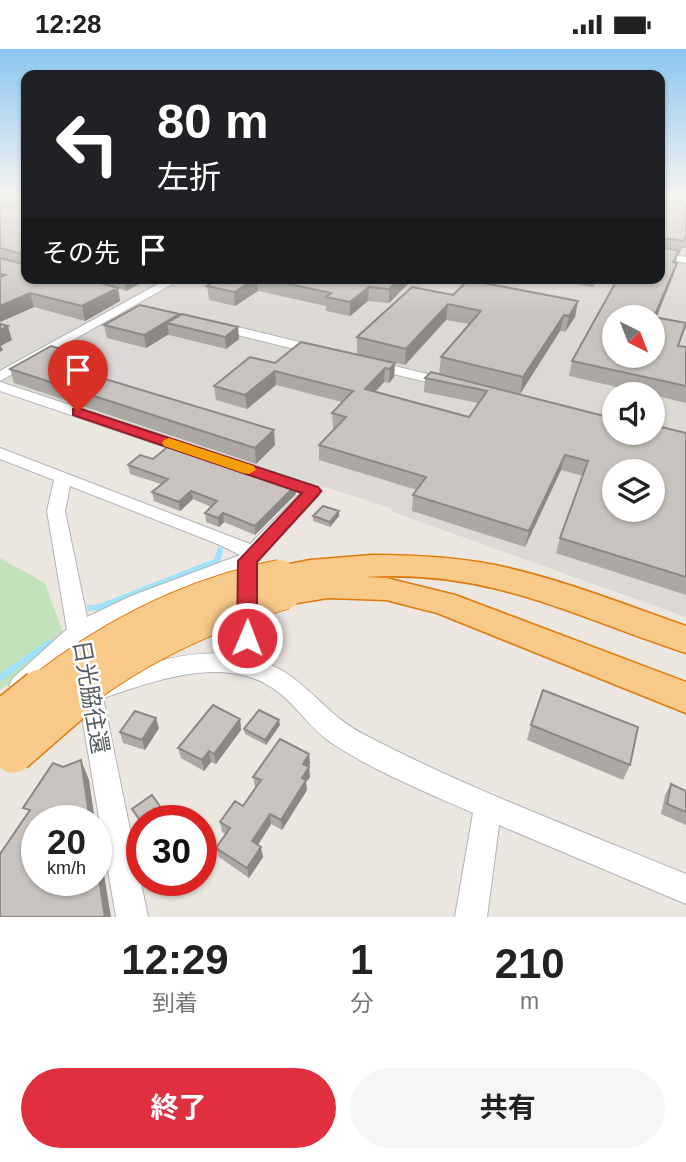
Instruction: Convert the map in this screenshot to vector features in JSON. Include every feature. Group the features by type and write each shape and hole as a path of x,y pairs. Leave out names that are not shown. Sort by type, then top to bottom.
{"highway":[{"path":"0,767 42,724 96,678 121,662 192,623 332,566 392,565 466,571 524,583 686,640"},
{"path":"0,723 51,679 154,617 194,599 282,585 386,589 444,603 686,698"}],"street":[{"path":"665,256 686,260"},
{"path":"0,377 168,284"},
{"path":"115,294 159,311"},
{"path":"199,321 333,355"},
{"path":"360,361 467,388"},
{"path":"0,386 313,491 250,557 139,602 80,630 0,704"},
{"path":"0,453 227,541 250,557"},
{"name":"日光脇往還","path":"63,478 56,511 132,917"},
{"path":"236,664 247,638 250,557"},
{"path":"89,692 148,674 192,666 236,664 272,674 289,683 336,731 375,753 488,805 686,889"},
{"path":"471,917 488,805"}],"shaded area":[{"path":"0,237 13,237 21,262 21,284 665,284 665,237 686,237 686,617 393,512 391,508 0,383"}],"green space":[{"path":"0,558 45,583 66,641 0,690"}],"building":[{"path":"0,237 21,237 21,253 0,248"},
{"path":"665,237 686,237 683,241 665,238"},
{"path":"665,248 679,251 673,262 677,263 659,305 603,305 615,284 665,284"},
{"path":"0,258 21,264 21,284 104,284 118,288 82,306 30,293 0,306 0,277 5,275 0,274"},
{"path":"210,284 247,284 234,292 207,286"},
{"path":"289,284 394,284 389,289 369,287 350,302 326,297 331,293"},
{"path":"464,284 489,284 578,301 569,316 564,315 523,377 441,357 481,311 448,304 406,349 357,337 412,287 453,295"},
{"path":"140,305 179,314 144,335 104,325"},
{"path":"602,307 602,367 572,361"},
{"path":"182,314 238,327 225,337 167,323"},
{"path":"665,319 686,323 678,346 686,347 686,386 604,368 665,368"},
{"path":"301,342 395,363 390,369 385,368 365,389 469,417 487,391 425,378 431,372 602,415 602,445 665,445 665,428 686,433 686,577 560,538 588,461 565,455 529,531 413,495 426,477 319,445 346,417 332,413 353,391 275,371 245,395 214,386 250,357 275,363"},
{"path":"51,346 71,352 52,363 274,430 255,448 10,369"},
{"path":"171,444 296,485 255,526 223,513 218,518 205,513 217,501 191,491 179,502 152,492 168,479 128,465 140,455 153,459"},
{"path":"323,506 339,511 330,522 313,516"},
{"path":"543,690 638,727 630,765 531,725"},
{"path":"213,705 240,719 214,754 209,751 202,760 178,748"},
{"path":"259,710 279,720 265,740 244,729"},
{"path":"135,711 156,718 142,740 120,732"},
{"path":"280,739 309,754 303,764 309,767 302,778 306,780 281,820 270,814 252,841 261,847 247,868 217,847 230,828 220,822 235,801 243,806 261,780 253,777"},
{"path":"81,760 88,805 25,805 53,763 63,767"},
{"path":"671,784 686,791 686,812 667,804"},
{"path":"152,795 159,805 138,805"},
{"path":"21,823 21,896 102,896 105,917 0,917 0,854"}],"waterway":[{"path":"90,608 100,607 217,561 220,550"},
{"path":"0,678 49,643"}],"slow traffic":[{"path":"169,443 249,470"}],"route":[{"path":"78,412 313,491 247,561 247,638"}]}
